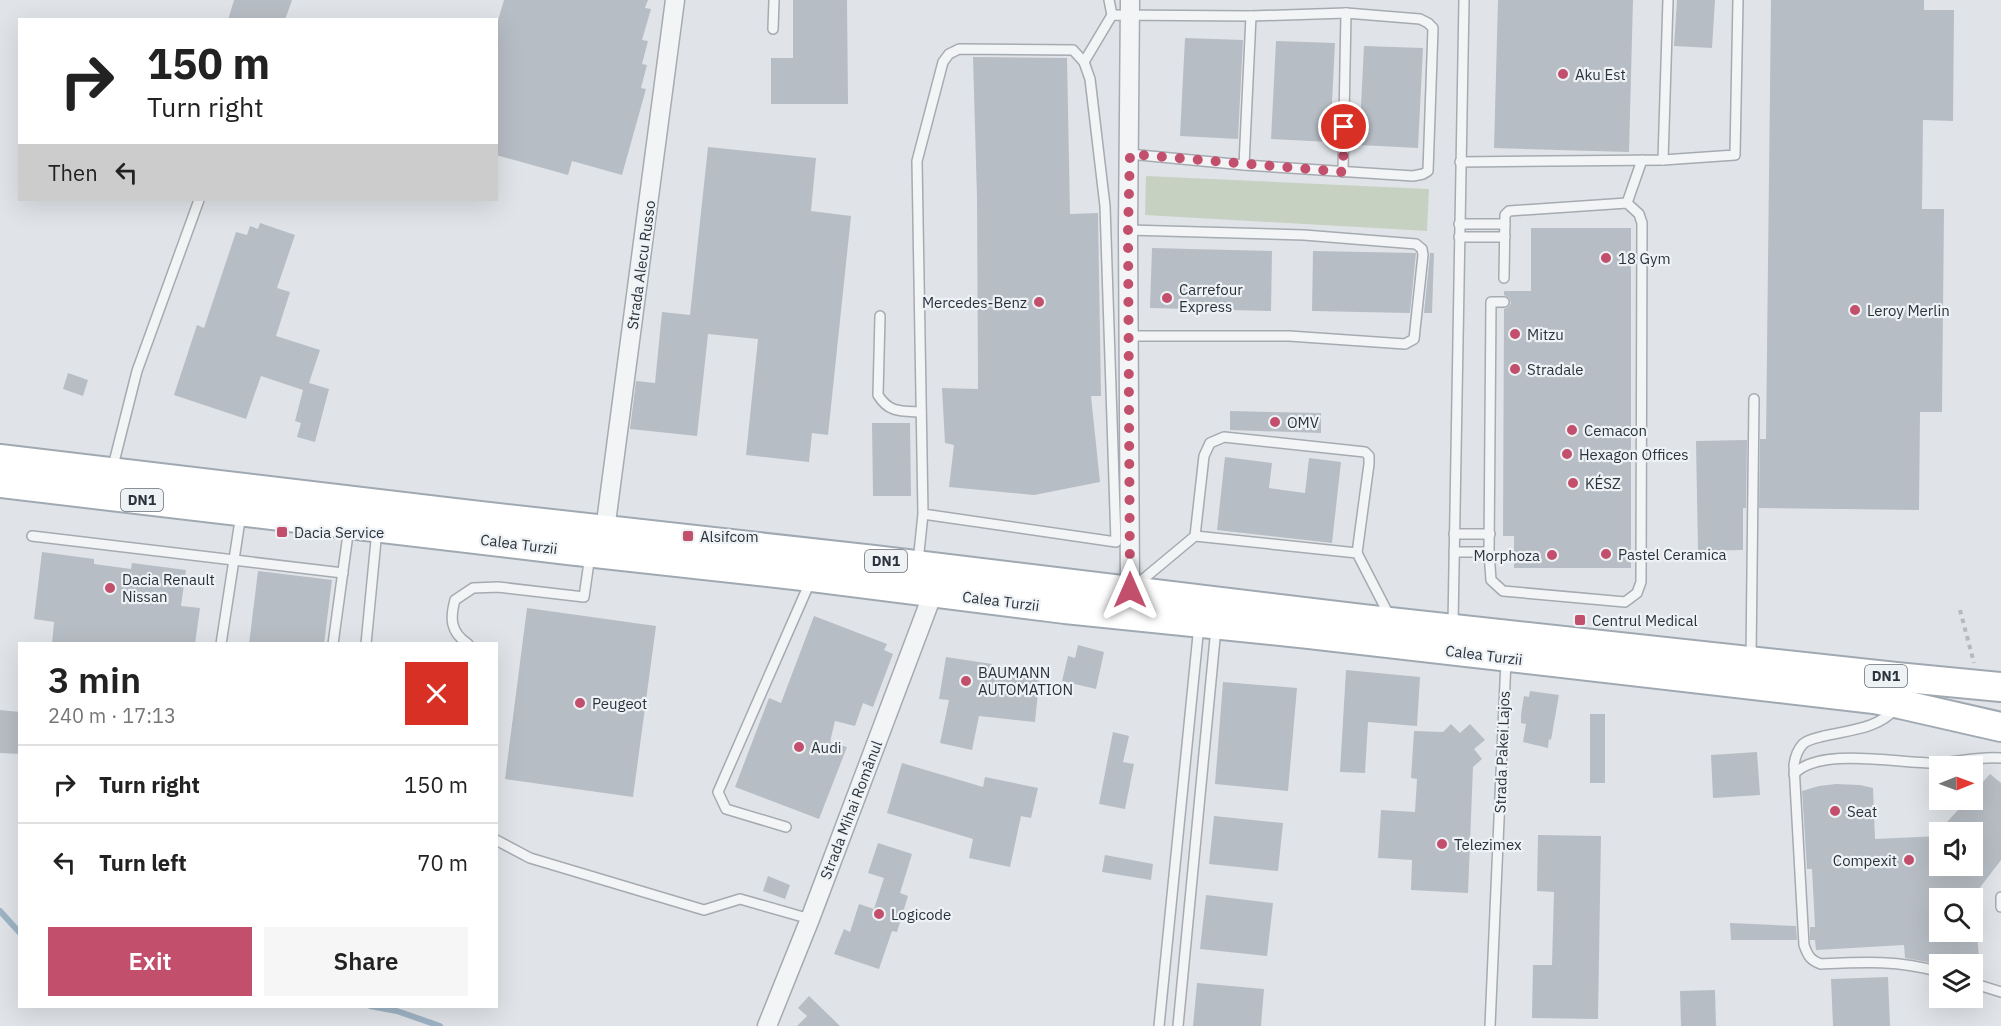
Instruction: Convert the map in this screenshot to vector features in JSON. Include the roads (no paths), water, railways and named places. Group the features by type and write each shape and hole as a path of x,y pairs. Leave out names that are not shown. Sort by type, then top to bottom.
{"main road":[{"name":"Calea Turzii","path":"0,477 111,472 598,541 812,577 933,593 1900,704 2001,727"},
{"name":"Calea Turzii","path":"0,477 241,512 363,526 918,565 1606,646 2001,687"}],"street":[{"name":"Strada Alecu Russo","path":"598,541 675,0"},
{"path":"1124,10 1130,154 1128,230 1130,590"},
{"name":"Strada Mihai Românul","path":"767,1026 810,919 933,593"}],"lane":[{"path":"773,29 774,0"},
{"path":"1109,0 1124,10 1251,16 1346,13 1420,19 1433,28 1428,171 1423,174 1413,176 1343,172 1130,154"},
{"path":"1453,628 1464,0"},
{"path":"1663,160 1668,0"},
{"path":"1460,162 1663,160 1735,155 1738,0"},
{"path":"1084,62 1124,10"},
{"path":"1343,172 1346,13"},
{"path":"1244,165 1251,16"},
{"path":"918,565 923,514 917,161 943,62 949,54 959,49 1073,50 1084,62 1090,79 1105,206 1116,542 923,514"},
{"path":"1627,203 1642,160"},
{"path":"111,472 137,371 199,201"},
{"path":"1504,278 1505,214 1509,211 1627,203 1639,214 1642,223 1636,371 1641,582 1637,593 1625,602 1503,591 1491,580 1489,552 1491,302 1504,302"},
{"path":"1459,224 1505,224"},
{"path":"1128,230 1304,236 1416,244 1422,249 1423,255 1414,339 1405,344 1289,336 1128,336"},
{"path":"1459,237 1505,237"},
{"path":"880,316 878,394 884,405 897,411 921,412"},
{"path":"1751,661 1754,399"},
{"path":"1130,590 1195,536 1204,456 1210,444 1224,437 1365,452 1369,456 1369,464 1357,553 1393,622"},
{"path":"221,642 241,512"},
{"path":"333,642 343,573 363,526"},
{"path":"363,526 366,642"},
{"path":"1454,534 1490,534"},
{"path":"32,536 343,573"},
{"path":"1195,536 1357,553"},
{"path":"465,642 459,638 450,618 455,600 473,588 498,588 584,597 598,541"},
{"path":"1454,552 1489,552"},
{"path":"786,827 726,809 718,792 812,577"},
{"path":"1159,1026 1208,624"},
{"path":"1178,1026 1208,624"},
{"name":"Strada Pakei Lajos","path":"1490,1026 1506,657"},
{"path":"1900,704 1890,714 1870,726 1813,739 1803,744 1796,754 1794,774 1804,945 1808,957 1821,964 1890,962 1929,969"},
{"path":"1794,774 1808,764 1818,761 1870,758 1907,763 1939,763 2001,758"},
{"path":"498,841 530,858 704,910 740,899 810,919"},
{"path":"2001,897 2001,907"},
{"path":"1983,986 2001,992"}],"waterway":[{"path":"0,911 18,931"},
{"path":"381,1008 397,1011 440,1026"}],"place":[{"name":"Aku Est","path":"1563,74"},
{"name":"18 Gym","path":"1606,258"},
{"name":"Carrefour Express","path":"1167,298"},
{"name":"Mercedes-Benz","path":"1039,302"},
{"name":"Leroy Merlin","path":"1855,310"},
{"name":"Mitzu","path":"1515,334"},
{"name":"Stradale","path":"1515,369"},
{"name":"OMV","path":"1275,422"},
{"name":"Cemacon","path":"1572,430"},
{"name":"Hexagon Offices","path":"1567,454"},
{"name":"KÉSZ","path":"1573,483"},
{"name":"Dacia Service","path":"282,532"},
{"name":"Alsifcom","path":"688,536"},
{"name":"Pastel Ceramica","path":"1606,554"},
{"name":"Morphoza","path":"1552,555"},
{"name":"Dacia Renault Nissan","path":"110,588"},
{"name":"Centrul Medical","path":"1580,620"},
{"name":"BAUMANN AUTOMATION","path":"966,681"},
{"name":"Peugeot","path":"580,703"},
{"name":"Audi","path":"799,747"},
{"name":"Seat","path":"1835,811"},
{"name":"Telezimex","path":"1442,844"},
{"name":"Compexit","path":"1909,860"},
{"name":"Logicode","path":"879,914"}]}
